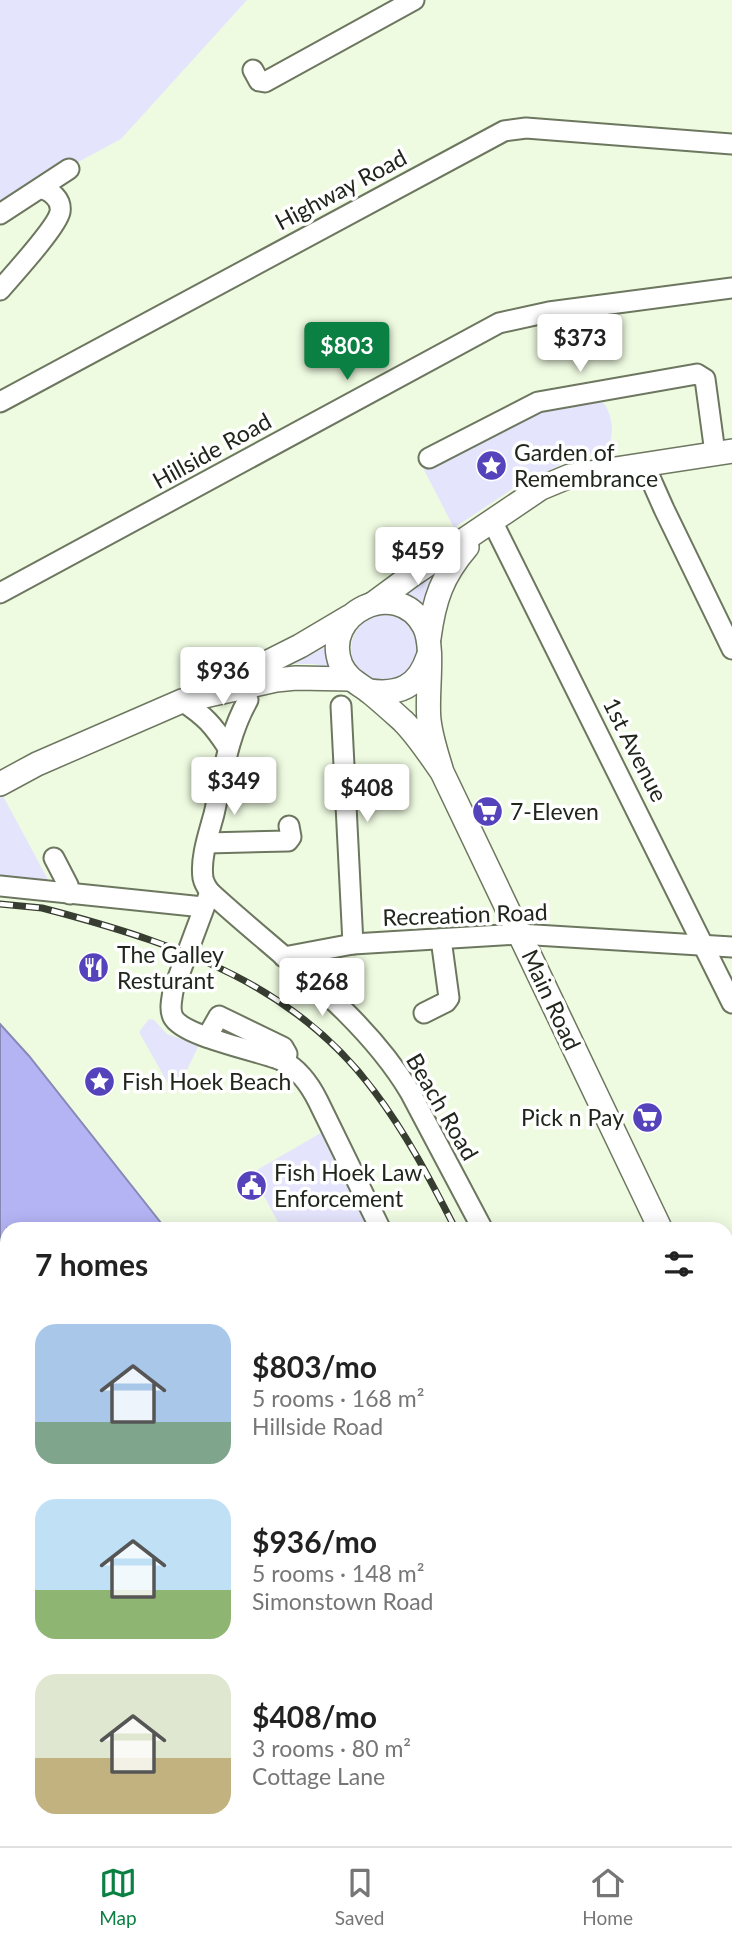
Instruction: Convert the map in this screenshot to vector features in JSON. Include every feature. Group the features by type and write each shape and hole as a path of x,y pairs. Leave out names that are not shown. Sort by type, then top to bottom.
{"main road":[{"path":"0,785 50,759 189,699 300,646 360,608 374,603 541,488 570,476 723,452"},
{"path":"189,699 296,678 359,685 385,693 399,690 413,682 424,669 434,611 447,573 492,521"},
{"path":"374,603 392,602 407,608 420,620 429,646"},
{"name":"Main Road","path":"349,617 340,633 338,649 341,664 359,685 409,728 442,772"},
{"name":"Main Road","path":"429,646 429,722 442,772 657,1222"}],"street":[{"path":"253,70 259,81 265,82 414,0"},
{"name":"Highway Road","path":"0,402 504,131 526,128 732,145"},
{"path":"0,214 69,169"},
{"path":"0,290 55,224 61,210 57,198 41,188"},
{"name":"Hillside Road","path":"0,593 489,328 511,319 549,312 732,288"},
{"path":"429,458 538,402 698,374 705,379 711,424 723,452"},
{"path":"664,509 659,494 660,481 674,459"},
{"path":"644,464 732,649"},
{"name":"1st Avenue","path":"492,521 732,1003"},
{"path":"189,699 214,726 228,748"},
{"path":"247,700 228,748 207,843 203,865 207,900 173,991 172,1015 176,1021 207,1037 285,1063 298,1072 313,1091 377,1222"},
{"path":"341,706 352,944"},
{"path":"207,843 284,842 290,839 289,826"},
{"path":"54,858 70,894"},
{"path":"0,886 70,894 207,900"},
{"name":"Beach Road","path":"207,900 284,957 341,1009 397,1071 479,1222"},
{"name":"Recreation Road","path":"284,957 352,944 519,934 732,947"},
{"path":"424,1013 449,998 441,939"}],"shaded area":[{"path":"0,0 247,0 121,139 0,204"},
{"path":"586,401 604,403 610,415 612,427 607,452 578,457 521,483 454,528 423,468 539,409"},
{"path":"438,571 427,605 407,593"},
{"path":"385,615 398,617 409,625 417,636 417,662 409,673 398,681 385,683 372,681 361,673 353,662 351,649 353,636 361,625 372,617"},
{"path":"324,647 328,667 294,664"},
{"path":"3,796 51,885 0,879 0,797"},
{"path":"149,1019 154,1020 167,1034 199,1045 184,1076 170,1087 139,1032"},
{"path":"324,1131 368,1222 278,1222 252,1173"}],"water":[{"path":"0,1024 29,1056 160,1222 0,1222"}],"railway":[{"path":"0,904 42,908 150,940 193,956 273,997 309,1024 343,1055 374,1091 407,1140 452,1222"}],"place":[{"name":"Garden of Remembrance","path":"491,466"},
{"name":"7-Eleven","path":"487,812"},
{"name":"The Galley Resturant","path":"94,968"},
{"name":"Fish Hoek Beach","path":"99,1082"},
{"name":"Pick n Pay","path":"647,1118"},
{"name":"Fish Hoek Law Enforcement","path":"251,1186"}]}
